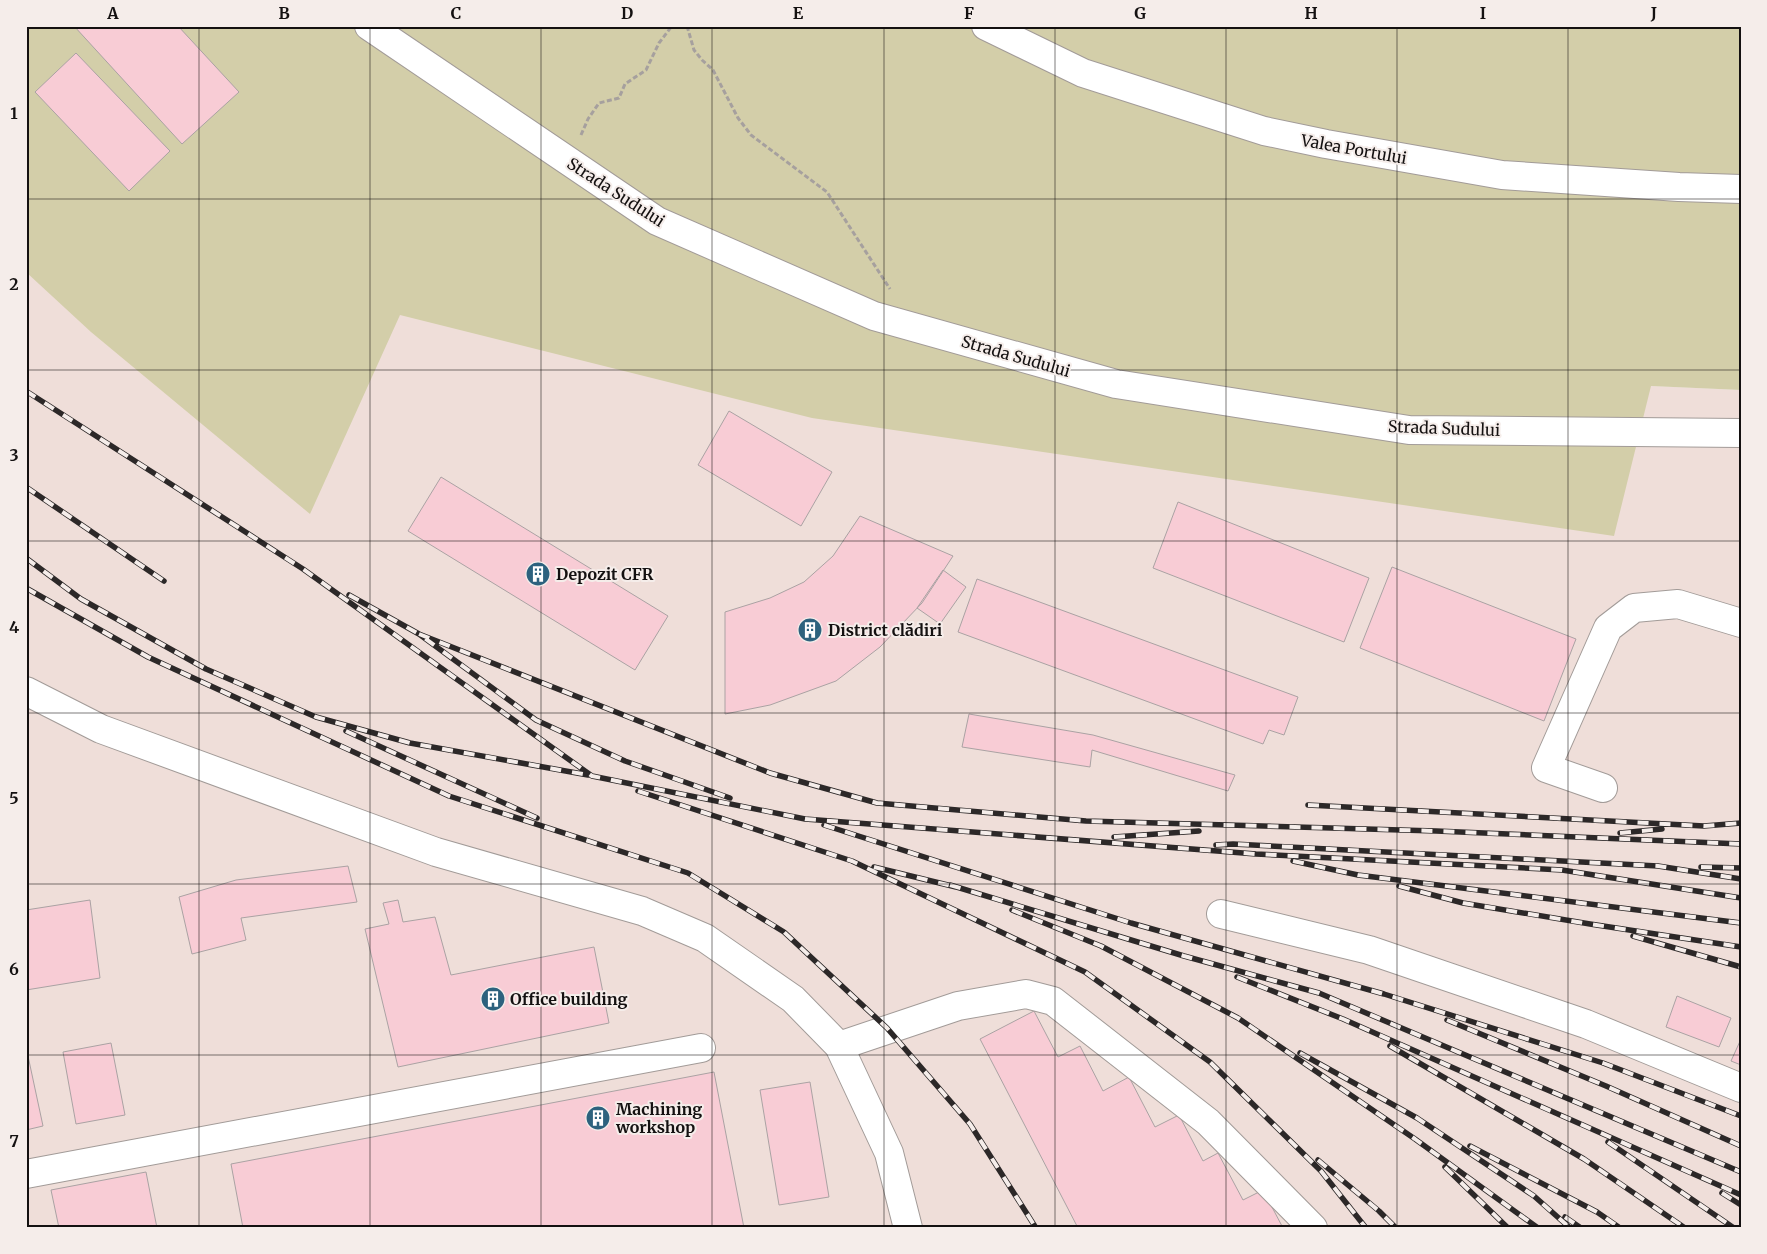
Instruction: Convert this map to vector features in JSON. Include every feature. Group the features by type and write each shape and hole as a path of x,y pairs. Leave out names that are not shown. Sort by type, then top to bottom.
{"street":[{"name":"Strada Sudului","path":"369,26 657,221 874,316 1116,384 1409,430 1741,433"},
{"name":"Valea Portului","path":"986,26 1083,73 1264,131 1326,144 1502,175 1679,187 1741,189"},
{"path":"1602,788 1546,768 1608,628 1634,608 1678,604 1741,623"},
{"path":"26,691 101,729 436,852 642,911 705,938 793,999 839,1046 889,1153 908,1228"},
{"path":"1221,914 1369,950 1586,1024 1741,1088"},
{"path":"839,1046 958,1006 1026,994 1053,1001 1208,1122 1313,1228"},
{"path":"26,1174 700,1048"}],"path":[{"path":"571,163 588,119 600,103 619,98 625,84 646,70 659,43 672,26"},
{"path":"687,26 694,50 713,70 738,118 751,135 827,192 898,302 909,326"}],"shaded area":[{"path":"26,26 1651,386 1741,390 1741,1228 26,1228"},
{"path":"26,26 1741,26 1741,390 1651,386 1614,536 812,418 400,315 310,514 91,332 26,272"}],"building":[{"path":"74,26 178,26 239,92 182,144"},
{"path":"76,53 170,151 129,191 35,92"},
{"path":"729,411 832,472 801,526 698,465"},
{"name":"Depozit CFR","path":"441,477 668,616 635,670 408,531"},
{"path":"1178,502 1369,578 1344,642 1153,568"},
{"name":"District clădiri","path":"860,516 953,556 922,603 880,647 836,681 770,705 725,714 725,612 770,598 804,582 833,556"},
{"path":"1392,567 1576,639 1544,721 1360,648"},
{"path":"943,570 966,587 940,624 917,608"},
{"path":"977,579 1298,697 1284,735 1269,730 1263,744 958,632"},
{"path":"969,714 1093,735 1235,775 1228,791 1092,750 1090,767 962,747"},
{"path":"348,866 357,902 241,918 246,940 192,954 179,897 236,880"},
{"path":"90,900 100,978 26,990 26,910"},
{"name":"Office building","path":"398,900 403,922 435,917 451,975 594,947 609,1023 398,1067 365,929 389,924 383,903"},
{"path":"1677,996 1731,1018 1719,1047 1666,1027"},
{"path":"1034,1011 1058,1057 1080,1046 1103,1091 1129,1077 1155,1127 1179,1115 1203,1161 1218,1153 1243,1200 1263,1190 1283,1228 1078,1228 980,1039"},
{"path":"1741,1039 1741,1065 1731,1061"},
{"path":"111,1043 125,1115 76,1124 63,1052"},
{"path":"26,1056 28,1056 43,1126 26,1130"},
{"name":"Machining workshop","path":"714,1072 744,1228 243,1228 231,1164"},
{"path":"810,1082 829,1197 779,1205 760,1090"},
{"path":"146,1172 157,1228 59,1228 51,1190"}],"railway":[{"path":"26,391 303,569 592,776 805,819 1256,854 1562,870 1741,898"},
{"path":"26,487 164,581"},
{"path":"26,558 81,599 206,669 316,717 410,743 588,775"},
{"path":"26,588 148,657 449,796 688,873 784,932 887,1028 970,1124 1036,1228"},
{"path":"349,595 419,634 536,720 625,761 730,798"},
{"path":"419,634 770,773 877,803 1086,821 1436,831 1741,844"},
{"path":"346,731 537,818"},
{"path":"638,791 852,861 1085,972 1210,1062 1321,1171 1366,1228"},
{"path":"1308,805 1704,826 1741,823"},
{"path":"824,825 1131,923 1384,994 1603,1063 1741,1116"},
{"path":"1620,833 1662,829"},
{"path":"1114,837 1199,831"},
{"path":"1216,845 1233,844 1658,866 1741,879"},
{"path":"1293,861 1358,875 1741,923"},
{"path":"874,867 956,887"},
{"path":"1701,867 1741,868"},
{"path":"950,885 1184,956 1319,993 1741,1172"},
{"path":"1399,886 1463,903 1741,947"},
{"path":"1012,910 1101,946 1238,1018 1415,1139 1538,1228"},
{"path":"1633,936 1741,967"},
{"path":"1237,977 1343,1019 1741,1195"},
{"path":"1447,1020 1606,1086 1741,1146"},
{"path":"1390,1046 1584,1159 1685,1228"},
{"path":"1300,1053 1417,1118 1534,1196 1570,1228"},
{"path":"1608,1142 1734,1228"},
{"path":"1470,1146 1597,1212 1620,1228"},
{"path":"1318,1160 1379,1211 1396,1228"},
{"path":"1445,1167 1508,1228"},
{"path":"1722,1193 1741,1205"},
{"path":"1565,1217 1581,1228"}],"place":[{"name":"Depozit CFR","path":"538,574"},
{"name":"District clădiri","path":"810,630"},
{"name":"Office building","path":"493,999"},
{"name":"Machining workshop","path":"598,1118"}]}
